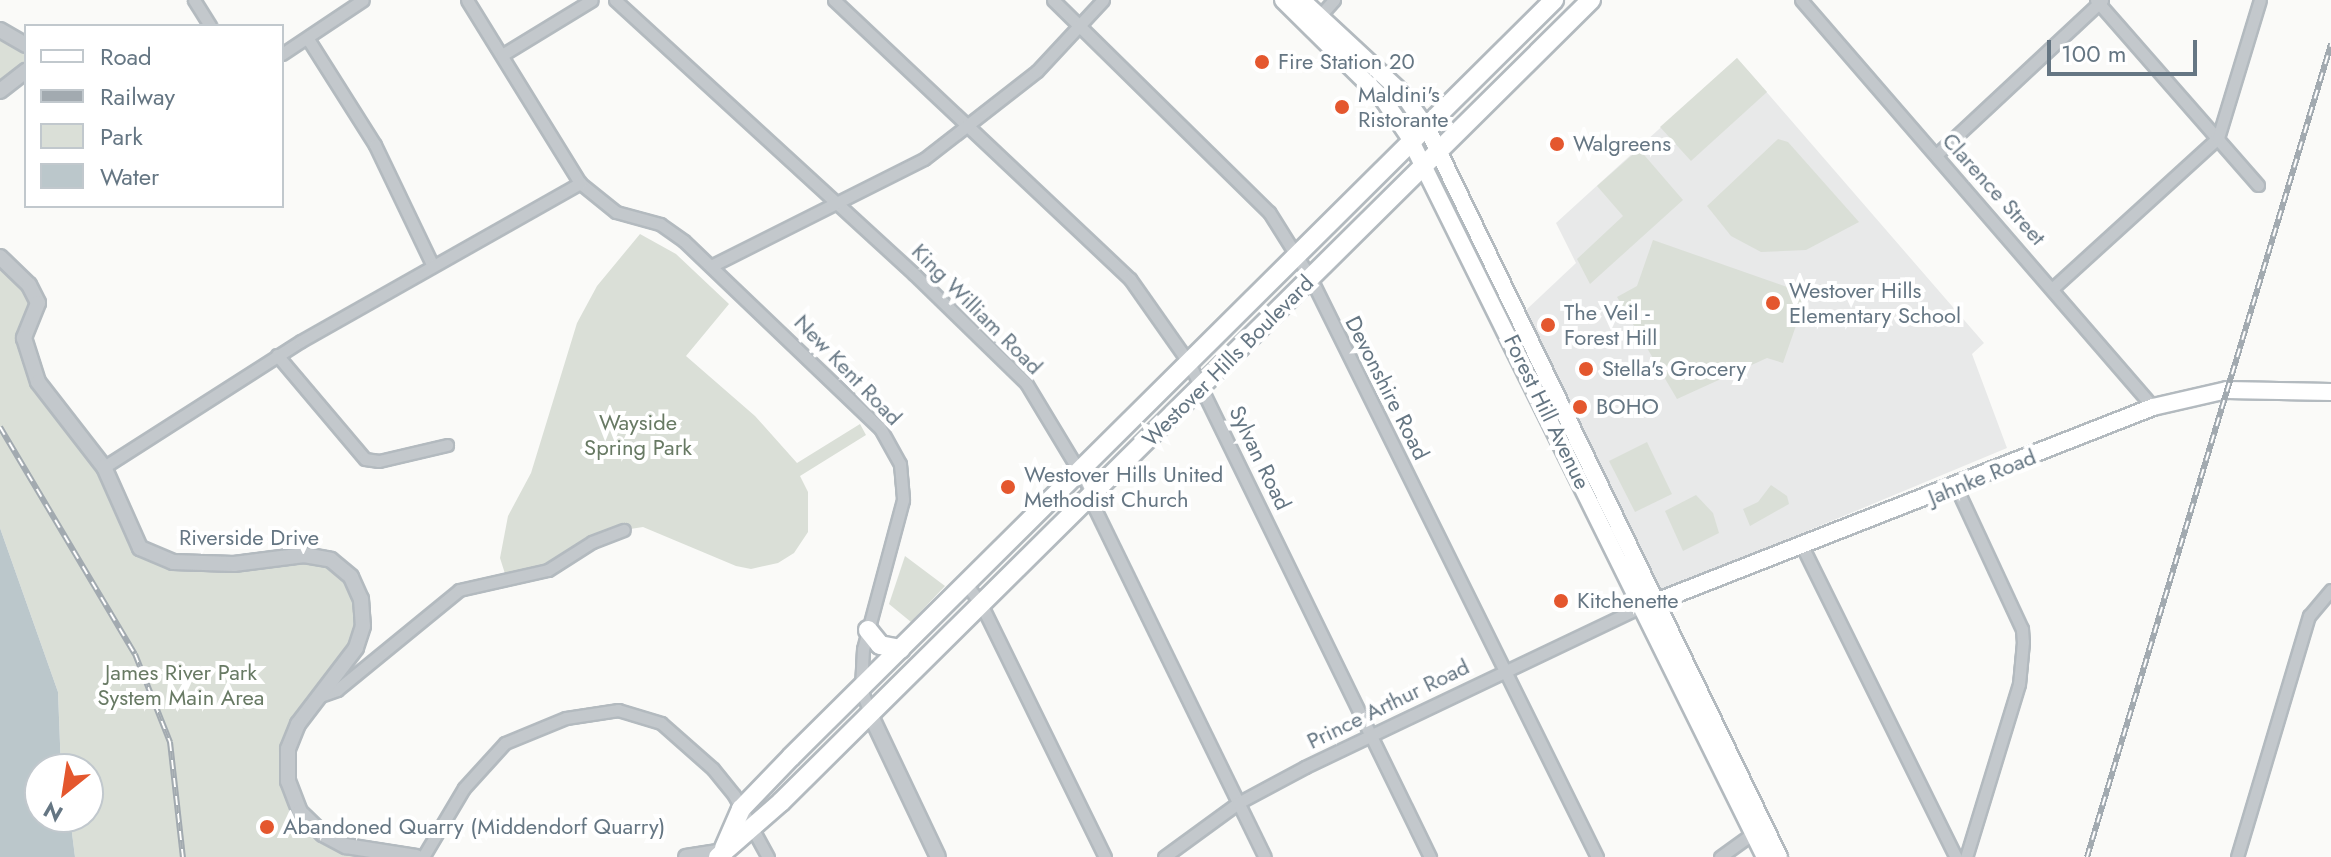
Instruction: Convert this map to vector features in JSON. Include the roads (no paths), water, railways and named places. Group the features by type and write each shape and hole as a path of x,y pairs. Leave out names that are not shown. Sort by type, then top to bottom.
{"main road":[{"name":"Forest Hill Avenue","path":"1283,0 1315,21 1403,94 1428,130 1658,601 1758,829 1765,857"},
{"name":"Forest Hill Avenue","path":"1302,0 1315,21 1383,99 1414,144 1641,607 1758,829 1779,857"},
{"name":"Westover Hills Boulevard","path":"720,854 741,809 1079,470 1414,144 1554,0"},
{"name":"Westover Hills Boulevard","path":"720,854 754,829 1591,0"},
{"name":"Jahnke Road","path":"1641,607 1803,548 2153,407 2227,390 2331,392"},
{"path":"868,630 880,645 901,649"}],"street":[{"path":"194,0 209,24"},
{"path":"284,53 363,0"},
{"name":"New Kent Road","path":"467,0 580,183 616,212 660,224 711,266 880,428 900,464 900,526 868,630 861,688 870,714 938,857"},
{"path":"502,55 592,0"},
{"name":"King William Road","path":"615,0 835,201 1026,383 1093,494 1095,509 1265,857"},
{"name":"Sylvan Road","path":"834,0 1130,279 1189,363 1202,384 1430,857"},
{"name":"Devonshire Road","path":"1053,0 1254,195 1311,279 1597,857"},
{"path":"711,266 835,201 924,159 971,127 1103,0"},
{"path":"1315,21 1334,0"},
{"path":"2054,287 2218,138 2260,0"},
{"path":"1936,155 2099,1 2258,185"},
{"name":"Clarence Street","path":"1806,2 2054,287 2153,407"},
{"path":"0,30 24,44"},
{"path":"308,39 375,145 432,264"},
{"path":"0,91 24,73"},
{"path":"104,467 277,355 432,264 511,226 580,183"},
{"name":"Riverside Drive","path":"0,257 29,285 38,303 24,338 38,382 104,467 134,540 153,556 234,564 304,555 331,560 351,577 361,599 363,626 356,648 316,697 292,738 286,764 300,812 323,834 346,846 416,857"},
{"path":"277,355 365,459 379,461 447,445"},
{"path":"1956,487 2022,629 2023,642 2019,684 1966,857"},
{"path":"316,697 337,690 459,590 548,570 624,530"},
{"path":"1803,548 1956,857"},
{"path":"967,585 981,604 1105,857"},
{"path":"2237,857 2309,616 2331,590"},
{"name":"Prince Arthur Road","path":"1164,857 1238,803 1370,734 1641,607"},
{"path":"423,857 464,788 505,743 579,716 618,710 661,723 713,769 754,829 768,857"},
{"path":"1720,857 1758,829"},
{"name":"Westover Hills Boulevard","path":"686,857 720,854"}],"water":[{"path":"0,528 58,692 60,753 24,753 24,833 72,833 75,857 0,857"}],"railway":[{"path":"2087,857 2331,44"},
{"path":"0,427 135,654 170,742 183,857"}],"place":[{"name":"Fire Station 20","path":"1262,62"},
{"name":"Maldini's Ristorante","path":"1342,107"},
{"name":"Walgreens","path":"1557,144"},
{"name":"Westover Hills Elementary School","path":"1773,303"},
{"name":"The Veil - Forest Hill","path":"1548,325"},
{"name":"Stella's Grocery","path":"1586,369"},
{"name":"BOHO","path":"1580,407"},
{"name":"Westover Hills United Methodist Church","path":"1008,487"},
{"name":"Kitchenette","path":"1561,601"},
{"name":"Abandoned Quarry (Middendorf Quarry)","path":"267,827"}],"park label":[{"name":"Wayside Spring Park","path":"638,434"},
{"name":"James River Park System Main Area","path":"181,684"}]}
